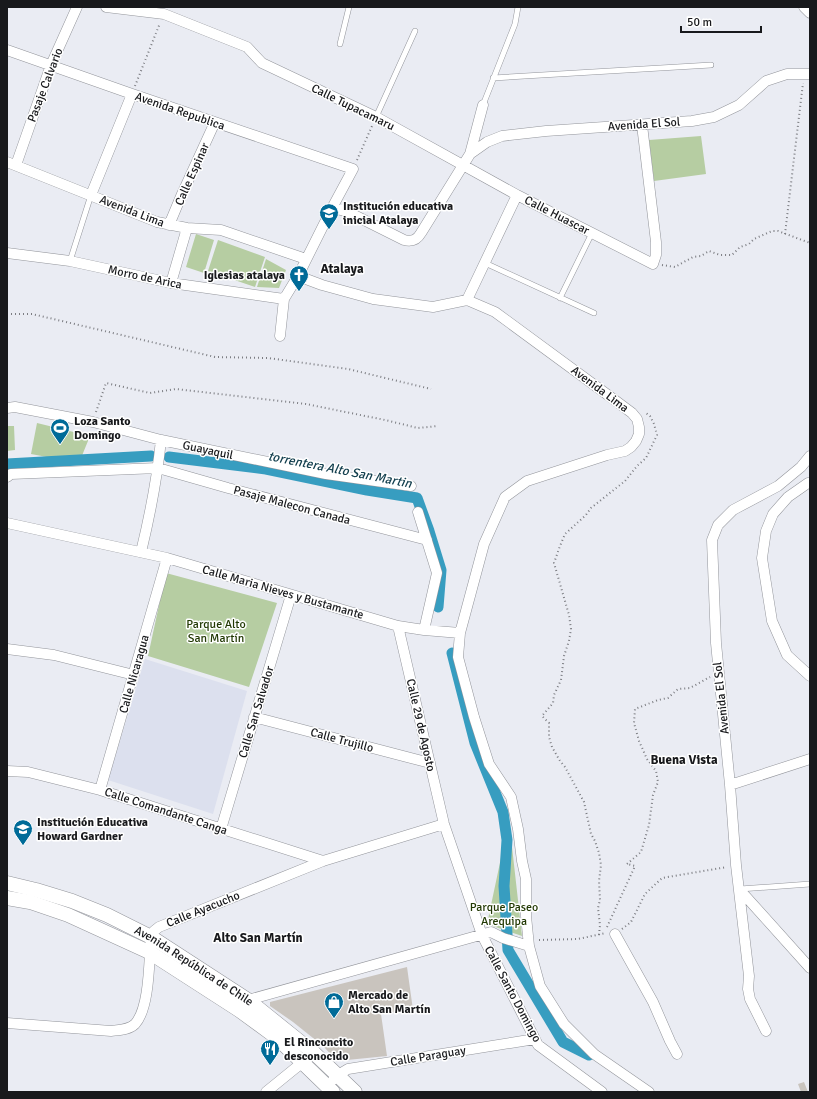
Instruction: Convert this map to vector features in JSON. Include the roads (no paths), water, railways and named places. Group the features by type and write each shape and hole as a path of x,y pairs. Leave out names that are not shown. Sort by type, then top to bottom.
{"street":[{"name":"Pasaje Calvario","path":"12,163 51,65 77,7"},
{"path":"106,7 165,11"},
{"path":"804,7 810,13"},
{"name":"Calle Tupacamaru","path":"165,11 247,47 262,64 376,117 463,164"},
{"name":"Avenida Republica","path":"7,50 354,169 332,208"},
{"name":"Avenida El Sol","path":"470,154 487,142 502,136 546,131 692,121 714,117 739,105 766,81 787,74 807,74"},
{"path":"91,195 132,94"},
{"path":"280,336 284,299 298,276 332,208 346,212 404,240 412,241 416,239 470,154 483,105"},
{"name":"Calle Espinar","path":"169,225 215,122"},
{"name":"Calle Huascar","path":"463,164 517,195 653,264 656,255 656,242 642,124"},
{"name":"Avenida Lima","path":"12,163 156,222 187,228 221,230 306,259"},
{"path":"298,276 322,285 373,299 433,307 468,300 517,195"},
{"path":"171,283 187,228"},
{"name":"Morro de Arica","path":"7,253 70,261 171,283 284,299"},
{"name":"Avenida Lima","path":"460,632 484,544 505,496 527,481 607,455 625,451 636,441 639,434 637,419 632,413 495,312 468,300"},
{"name":"Guayaquil","path":"7,408 15,407 93,422 161,440 326,474 411,486"},
{"path":"141,552 152,511 161,440"},
{"name":"Avenida El Sol","path":"766,1032 750,999 748,989 749,976 736,865 730,785 716,643 712,540 718,526 733,510 778,486 801,467 810,456"},
{"name":"Pasaje Malecon Canada","path":"7,477 11,474 158,468 228,488 427,540"},
{"path":"808,483 788,497 773,514 766,531 762,558 772,621 787,655 810,676"},
{"path":"418,512 436,573 424,630"},
{"name":"Calle Maria Nieves y Bustamante","path":"7,523 167,558 398,626 424,630 460,632"},
{"name":"Calle Nicaragua","path":"100,790 167,558"},
{"name":"Calle San Salvador","path":"221,829 291,595"},
{"name":"Calle 29 de Agosto","path":"398,626 444,824"},
{"path":"460,632 458,657 474,717 489,764 511,797 526,879 526,916 529,942 540,986 564,1024 594,1054 649,1092"},
{"path":"7,649 54,655 134,675"},
{"name":"Calle Trujillo","path":"254,716 430,763"},
{"path":"730,785 810,759"},
{"name":"Calle Comandante Canga","path":"7,771 28,772 100,790 323,860"},
{"name":"Calle Ayacucho","path":"151,938 154,931 158,927 323,860 444,824"},
{"name":"Calle Santo Domingo","path":"444,824 482,935 538,1045 602,1092"},
{"name":"Avenida República de Chile","path":"7,883 72,901 107,915 151,938 244,1005 276,1038 330,1089"},
{"path":"739,889 810,968"},
{"name":"Avenida República de Chile","path":"7,898 30,902 68,915 150,952 280,1025 314,1053 355,1092"},
{"path":"244,1005 491,932 503,938 529,942"},
{"path":"610,934 653,1002 677,1054"},
{"path":"7,1023 112,1031 124,1029 135,1024 142,1012 146,998 151,938"},
{"name":"Calle Paraguay","path":"330,1089 338,1075 348,1069 535,1039"},
{"path":"266,1092 314,1053"}],"lane":[{"path":"340,44 349,7"},
{"path":"483,105 515,24 518,7"},
{"path":"376,117 415,31"},
{"path":"493,78 711,65"},
{"path":"70,261 91,195"},
{"path":"560,298 592,233"},
{"path":"485,264 594,313"},
{"path":"739,889 810,884"}],"waterway":[{"name":"torrentera Alto San Martin","path":"7,464 151,456"},
{"name":"torrentera Alto San Martin","path":"169,457 266,469 367,490 417,498 441,570 438,607"},
{"name":"torrentera Alto San Martin","path":"452,653 475,743 503,812 507,840 504,886 508,950 563,1042 589,1055"}],"place":[{"name":"Institución educativa inicial Atalaya","path":"329,230"},
{"name":"Iglesias atalaya","path":"299,292"},
{"name":"Loza Santo Domingo","path":"60,445"},
{"name":"Institución Educativa Howard Gardner","path":"23,846"},
{"name":"Mercado de Alto San Martín","path":"334,1019"},
{"name":"El Rinconcito desconocido","path":"270,1066"}],"district":[{"name":"Atalaya","path":"342,268"},
{"name":"Buena Vista","path":"684,759"},
{"name":"Alto San Martín","path":"258,937"}],"park label":[{"name":"Parque Alto San Martín","path":"216,631"},
{"name":"Parque Paseo Arequipa","path":"504,914"}]}
